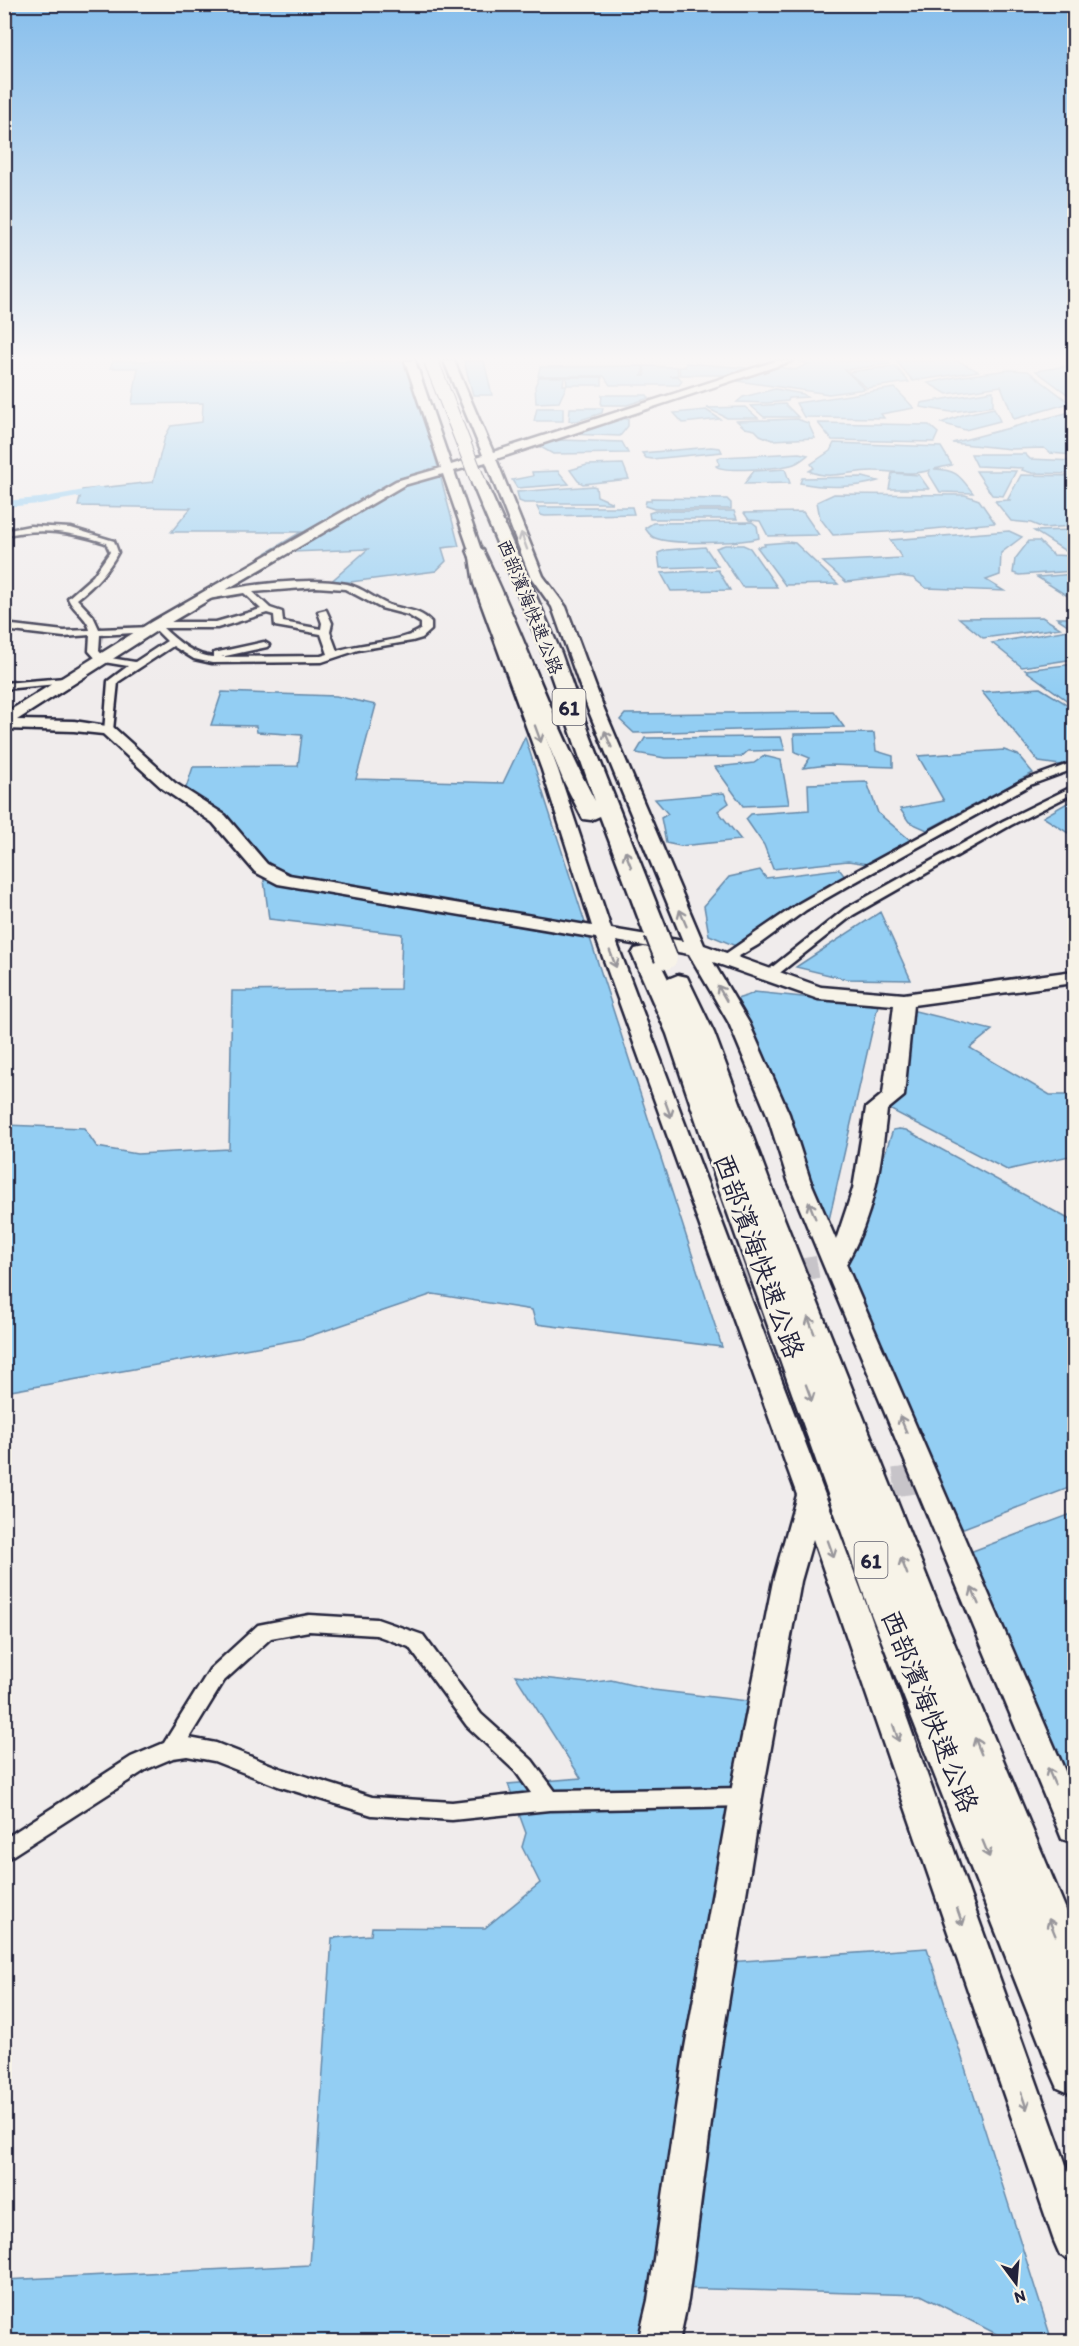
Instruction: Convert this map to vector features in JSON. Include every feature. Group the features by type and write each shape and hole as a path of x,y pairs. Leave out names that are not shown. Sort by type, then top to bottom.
{"highway":[{"name":"61","path":"467,470 472,483"},
{"name":"61","path":"468,470 472,483"},
{"name":"西部濱海快速公路","path":"472,483 552,653 601,814 650,944 756,1183 918,1602 1074,1981"},
{"path":"475,550 488,576 568,771 601,814"},
{"path":"537,576 544,614 590,734 601,814"},
{"name":"西部濱海快速公路","path":"692,1037 731,1183 887,1605 1074,2072"}],"street":[{"path":"4,722 153,627 400,483 441,470"},
{"path":"447,470 475,550 481,584 550,770 604,935 811,1494 1074,2241"},
{"path":"495,470 537,576 558,607 596,709 696,949"},
{"path":"4,534 20,528 37,528 84,533 110,541 114,552 108,564 94,582 72,598 73,603 92,620 95,631 94,651 101,659 138,665"},
{"path":"153,627 165,637 175,640 200,660 303,661 334,656 357,647 419,636 426,630 426,622 413,612 386,607 363,593 344,586 321,585 246,590 208,596"},
{"path":"246,590 267,610 279,614 279,624 326,632"},
{"path":"4,627 64,634 217,625 267,610"},
{"path":"323,612 327,623 326,632 334,656"},
{"path":"230,621 255,626"},
{"path":"108,730 113,681 175,640"},
{"path":"200,660 264,645"},
{"path":"4,686 65,681"},
{"path":"4,722 108,730 169,786 219,819 261,868 284,880 696,949 721,964 762,974 818,993 904,1000 1074,977"},
{"path":"721,964 802,908 844,883 1026,783 1074,765"},
{"path":"762,974 849,912 1074,789"},
{"path":"721,964 734,1014 778,1114 799,1180 1074,1829"},
{"path":"834,1264 847,1245 859,1215 878,1108 893,1096 904,1000"},
{"path":"658,2342 669,2300 702,2053 746,1797 787,1581 811,1494"},
{"path":"171,1749 217,1675 265,1631 309,1623 377,1627 416,1641 474,1720 524,1766 549,1801"},
{"path":"4,1851 139,1763 171,1749 187,1747 216,1752 278,1777 372,1806 452,1811 549,1801 746,1797"}],"water":[{"path":"156,470 439,470 459,546 442,548 446,561 436,571 327,585 368,549 266,553 301,532 171,532 191,508 78,506 82,490 153,482"},
{"path":"570,470 626,470 629,479 583,484"},
{"path":"786,470 790,483 744,484 754,471"},
{"path":"928,470 910,473 866,471 833,475 809,471"},
{"path":"930,470 953,472 973,493 940,492 929,474"},
{"path":"1024,470 1074,470 1074,474 1032,473"},
{"path":"558,471 569,484 517,488 512,480 533,476 532,472"},
{"path":"976,471 1016,471 1003,496 992,495"},
{"path":"892,473 919,475 929,489 889,489"},
{"path":"1021,475 1074,476 1074,526 1043,528 1031,523 1011,521 995,501 1010,500 1008,499"},
{"path":"863,477 878,481 839,487 800,483 802,478"},
{"path":"596,487 597,496 613,503 524,503 519,501 517,492"},
{"path":"834,494 965,495 979,500 995,523 833,535 820,518 817,502"},
{"path":"651,498 727,499 731,503 731,509 654,509 645,506 646,501 651,501"},
{"path":"537,507 632,507 634,514 545,516 541,515"},
{"path":"655,511 734,511 737,519 650,519 649,513"},
{"path":"803,512 819,535 768,536 760,521 749,520 744,513"},
{"path":"752,522 757,526 759,538 723,542 664,540 653,537 645,528 653,523"},
{"path":"1074,530 1074,552 1067,552 1034,531"},
{"path":"1009,531 1022,537 1001,553 1000,575 986,580 1004,591 926,588 913,578 900,576 846,582 823,562 902,558 890,540"},
{"path":"1029,541 1039,541 1053,555 1074,556 1074,571 1019,575 1013,573 1015,559"},
{"path":"795,543 838,584 785,585 757,547 765,546 764,544"},
{"path":"725,545 743,545 750,548 777,587 742,587 716,548"},
{"path":"705,547 718,566 660,568 658,553 666,550"},
{"path":"718,570 730,590 671,591 661,573"},
{"path":"1074,574 1074,594 1066,595 1037,577"},
{"path":"1042,617 1060,628 983,638 959,618"},
{"path":"1057,618 1067,618 1074,622 1074,629"},
{"path":"1074,629 1074,659 1022,667 992,643"},
{"path":"1074,664 1074,704 1025,670"},
{"path":"1040,688 1065,703 1074,712 1074,761 1060,765 1039,762 982,692"},
{"path":"222,692 336,696 376,705 356,779 503,783 525,737 722,1347 536,1324 532,1310 433,1294 301,1339 5,1392 5,1125 84,1128 97,1147 137,1154 229,1149 232,991 400,989 402,934 269,919 262,864 186,788 193,767 298,766 302,735 257,732 256,726 211,725"},
{"path":"833,712 844,727 634,733 620,720 625,714"},
{"path":"874,733 876,751 893,756 893,767 828,765 803,768 810,758 795,752 794,734"},
{"path":"781,737 785,750 748,751 741,757 665,758 636,753 645,738"},
{"path":"1004,750 1018,755 1033,773 927,830 909,822 900,809 944,801 918,756"},
{"path":"764,756 781,760 789,804 743,806 715,767 754,763"},
{"path":"867,782 878,813 910,840 868,864 848,861 773,869 764,845 746,819 751,814 809,810 808,784"},
{"path":"724,793 729,803 718,811 741,840 680,846 666,843 661,818 668,814 655,799"},
{"path":"1074,799 1074,832 1068,833 1043,817"},
{"path":"839,869 846,878 738,947 709,935 704,906 729,877 760,870 766,878"},
{"path":"880,912 911,980 846,979 796,967"},
{"path":"754,992 878,1005 826,1233 728,1004"},
{"path":"903,1008 992,1030 970,1048 1050,1095 1074,1095 1074,1155 1007,1170 891,1110 883,1098"},
{"path":"893,1130 906,1130 1074,1222 1074,1486 953,1532 843,1274"},
{"path":"1074,1513 1074,1819 962,1555"},
{"path":"515,1675 588,1683 611,1680 653,1690 747,1701 700,1964 927,1948 1052,2341 1010,2341 921,2295 672,2288 654,2341 5,2341 4,2280 310,2265 332,1938 371,1935 372,1927 485,1928 540,1883 522,1847 526,1833 508,1784 581,1778"}],"waterway":[{"path":"4,504 40,501 101,490"}],"tunnel":[{"path":"731,1282 834,1264"},
{"path":"811,1494 926,1478"}]}
